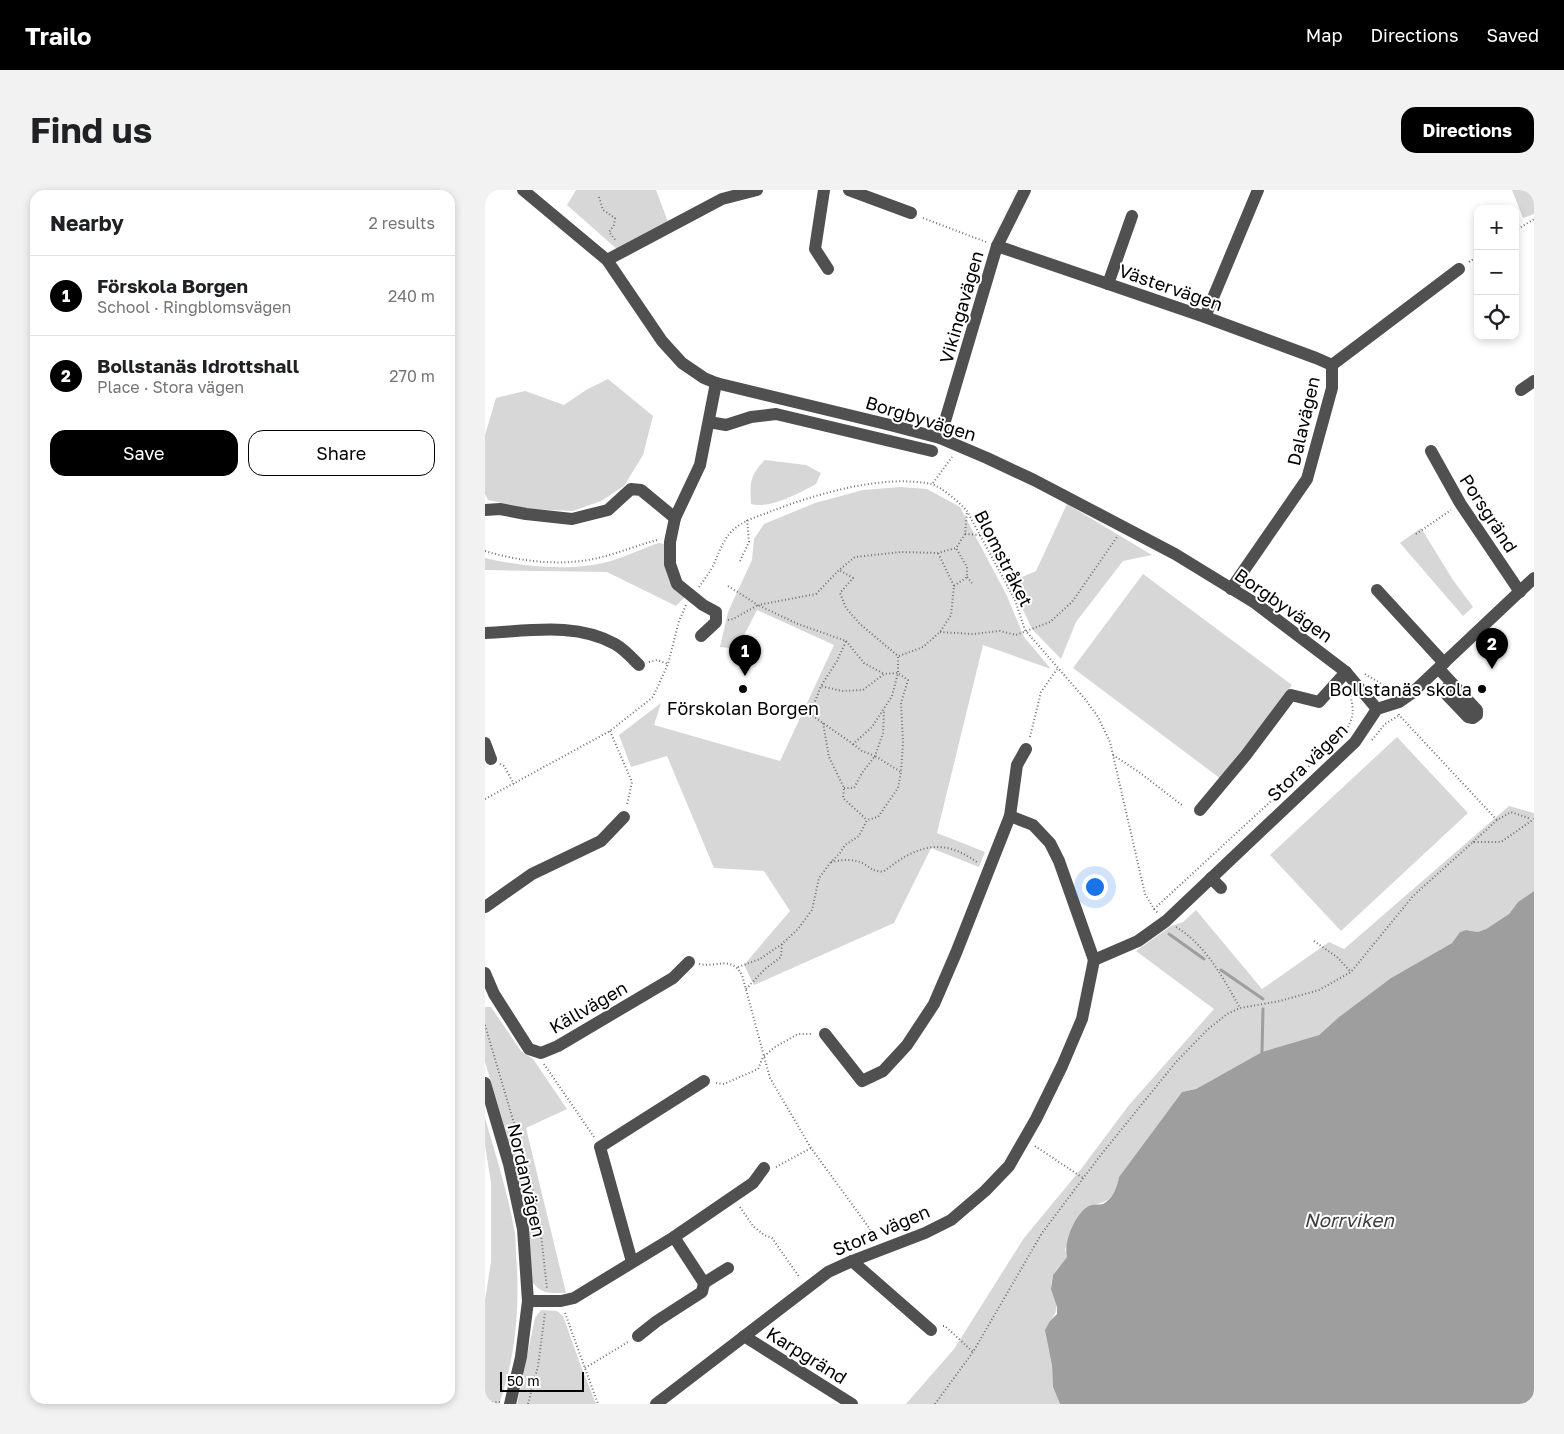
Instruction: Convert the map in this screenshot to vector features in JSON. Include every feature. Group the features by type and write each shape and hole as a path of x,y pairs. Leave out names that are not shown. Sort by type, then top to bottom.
{"street":[{"name":"Borgbyvägen","path":"523,190 607,260 662,341 682,363 704,378 717,383 940,438 1034,480 1175,554 1255,604 1346,672 1363,680 1377,709"},
{"path":"607,260 722,199 757,190"},
{"path":"825,190 815,249 828,269"},
{"path":"849,190 911,213"},
{"name":"Vikingavägen","path":"940,438 997,246 1025,190"},
{"path":"1205,317 1258,190"},
{"path":"1108,284 1132,216"},
{"name":"Västervägen","path":"997,246 1205,317 1332,365"},
{"name":"Dalavägen","path":"1231,589 1307,479 1332,388 1332,365 1459,269"},
{"path":"1521,390 1534,381"},
{"path":"701,636 716,622 716,612 703,605 677,584 670,564 670,542 675,518 700,465 717,383"},
{"path":"709,422 726,425 751,417 776,414 932,451"},
{"name":"Porsgränd","path":"1431,452 1460,503 1520,592"},
{"path":"485,510 500,508 526,514 572,519 608,510 631,489 641,490 675,518"},
{"path":"1377,709 1399,702 1412,693 1534,578"},
{"path":"1377,590 1442,666 1452,683"},
{"path":"485,633 567,629 592,633 617,645 639,665"},
{"path":"1200,810 1246,755 1291,694 1319,702 1346,672"},
{"name":"Stora vägen","path":"656,1404 828,1272 925,1233 951,1220 985,1191 1009,1166 1036,1119 1062,1066 1082,1019 1094,960 1138,941 1166,920 1355,742 1377,709"},
{"path":"485,743 491,759"},
{"path":"825,1034 862,1081 883,1071 907,1045 934,1004 956,953 1010,816 1017,765 1026,749"},
{"path":"1010,816 1033,825 1050,843 1059,861 1094,960"},
{"path":"485,907 532,874 601,841 624,817"},
{"path":"1211,878 1221,888"},
{"name":"Källvägen","path":"485,973 490,996 529,1048 541,1053 558,1046 673,978 689,962"},
{"path":"632,1262 600,1147 705,1081"},
{"name":"Nordanvägen","path":"485,1083 509,1164 523,1229 528,1300 521,1357 509,1404"},
{"path":"528,1300 561,1302 574,1298 674,1237 753,1183 764,1168"},
{"path":"639,1336 657,1321 702,1292 704,1282 674,1237"},
{"path":"852,1261 931,1330"},
{"path":"704,1282 729,1268"},
{"name":"Karpgränd","path":"744,1336 852,1404"}],"path":[{"path":"599,197 603,210 615,218 614,225 609,232 616,242 620,253"},
{"path":"911,213 997,246"},
{"path":"1519,228 1534,219"},
{"path":"485,799 610,731 653,697 668,664 684,608 712,569 724,540 734,529 747,520 815,496 864,485 896,482 933,484 958,445"},
{"name":"Blomstråket","path":"933,484 959,502 967,511 1015,600 1025,630 1085,699 1098,717 1110,742 1145,894 1154,909 1345,733 1353,718 1353,705 1349,693 1363,680"},
{"path":"1415,534 1460,503"},
{"path":"716,622 733,618 758,605 816,594 839,570 855,557 901,552 938,553 956,548 965,534 967,511"},
{"path":"740,560 749,542 747,520"},
{"path":"940,632 973,634 1000,631 1016,635 1050,622 1073,602 1087,584 1124,526"},
{"path":"965,534 980,535"},
{"path":"485,551 511,558 548,562 576,561 601,557 657,540 670,542"},
{"path":"956,548 967,567 967,577 972,583"},
{"path":"899,656 923,647 940,632 951,615 954,586 938,553"},
{"path":"839,570 853,578 840,593 846,608 860,624 899,656"},
{"path":"954,586 967,577"},
{"path":"728,586 758,605 798,624 846,641 865,663 884,674"},
{"path":"810,714 821,686 837,662 846,641"},
{"path":"853,744 872,727 892,696 899,673 899,656"},
{"path":"639,665 657,660 668,664"},
{"path":"1026,749 1041,692 1057,668"},
{"path":"738,967 760,959 782,944 797,929 812,910 819,878 845,845 859,836 867,820 878,817 899,788 903,743 901,703 908,680 899,673 884,674 863,690 842,691 821,686"},
{"path":"1390,689 1399,702 1401,709 1399,715 1497,820"},
{"path":"844,788 854,788 875,756 883,733 885,708"},
{"path":"804,711 862,751 875,756 901,772"},
{"path":"823,723 829,757 844,788 843,798 867,820"},
{"path":"610,731 632,782 624,817"},
{"path":"1113,755 1139,772 1183,806"},
{"path":"491,759 504,766 514,784"},
{"path":"935,1404 973,1352 1042,1233 1083,1178 1176,1062 1207,1030 1227,1014 1240,1008 1280,1001 1319,990 1351,972 1413,896 1497,820 1511,812 1533,819"},
{"path":"1473,842 1501,842 1533,819"},
{"path":"831,862 846,860 863,864 871,870 883,872 897,861 929,846 951,848 969,857 988,871"},
{"path":"1166,920 1189,935 1208,956 1240,1008"},
{"path":"1314,941 1337,956 1351,972"},
{"path":"746,989 765,969 781,957 782,944"},
{"path":"689,962 704,966 729,963 738,967 742,975 770,1078 811,1148 870,1229 874,1252"},
{"path":"705,1081 724,1084 758,1069 763,1056 775,1046 798,1034 825,1034"},
{"path":"541,1053 542,1061 600,1147"},
{"path":"1024,1140 1083,1178"},
{"path":"764,1168 778,1167 811,1148"},
{"path":"733,1196 753,1226 772,1238 807,1288"},
{"path":"561,1302 598,1404"},
{"path":"931,1330 945,1326 973,1352"},
{"path":"585,1368 639,1336"},
{"path":"485,1403 498,1401 509,1404"}],"shaded area":[{"path":"576,190 656,190 668,222 618,250 567,205"},
{"path":"1512,190 1534,190 1534,214 1523,218"},
{"path":"608,379 653,416 643,455 624,486 601,501 573,511 529,509 488,500 485,494 485,435 496,398 525,391 564,405 586,390"},
{"path":"765,460 806,465 821,473 816,484 793,496 767,504 751,504 753,475"},
{"path":"900,487 927,489 960,507 1007,596 1024,637 1051,669 983,645 937,833 985,852 979,867 931,848 894,923 754,985 744,965 790,911 764,871 714,868 667,756 631,767 619,735 661,703 654,725 780,761 834,645 757,610 737,649 720,647 728,612 752,560 754,539 764,524 815,503 863,490"},
{"path":"1067,504 1152,555 1123,561 1076,622 1061,659 1032,629 1010,582 1036,571"},
{"path":"1421,528 1453,580 1473,607 1463,616 1400,543"},
{"path":"658,543 666,544 686,596 676,606 607,572 485,570 485,558 532,566 580,566 611,561"},
{"path":"1143,574 1292,685 1221,779 1073,668"},
{"path":"1397,737 1468,813 1341,931 1270,855"},
{"path":"1509,806 1534,813 1534,891 1518,902 1509,914 1486,929 1478,932 1467,930 1460,932 1452,943 1391,978 1339,1017 1319,1035 1262,1052 1196,1089 1182,1092 1119,1177 1116,1189 1111,1197 1097,1204 1090,1205 1065,1249 1067,1257 1053,1276 1052,1289 1056,1309 1050,1321 1053,1387 1060,1404 906,1404 954,1349 1024,1238 1081,1169 1129,1105 1214,1009 1136,951 1171,926 1183,922 1196,910 1262,989 1329,942 1344,949"},
{"path":"485,1007 491,1007 521,1051 533,1059 567,1109 526,1128 566,1293 543,1291 532,1282 507,1135 485,1062"},
{"path":"485,1118 512,1218 517,1268 515,1337 509,1371 499,1404 485,1404 485,1300 491,1262 491,1183 485,1145"},
{"path":"541,1310 557,1311 563,1316 596,1404 517,1404 535,1318"}],"water":[{"name":"Norrviken","path":"1534,891 1534,1404 1060,1404 1053,1387 1052,1365 1045,1330 1057,1314 1057,1307 1051,1289 1053,1275 1067,1257 1066,1251 1069,1236 1080,1214 1085,1208 1091,1205 1103,1204 1112,1196 1119,1177 1182,1092 1196,1089 1262,1052 1319,1035 1339,1017 1391,978 1452,943 1460,932 1466,930 1478,932 1486,929 1509,914 1518,902"}],"waterway":[{"path":"1169,934 1204,959"},
{"path":"1221,970 1263,999"},
{"path":"1262,1052 1263,1009"}],"place":[{"name":"Bollstanäs Idrottshall","path":"1492,669"},
{"name":"Förskola Borgen","path":"745,676"},
{"name":"Förskolan Borgen","path":"743,689"},
{"name":"Bollstanäs skola","path":"1482,689"}]}
